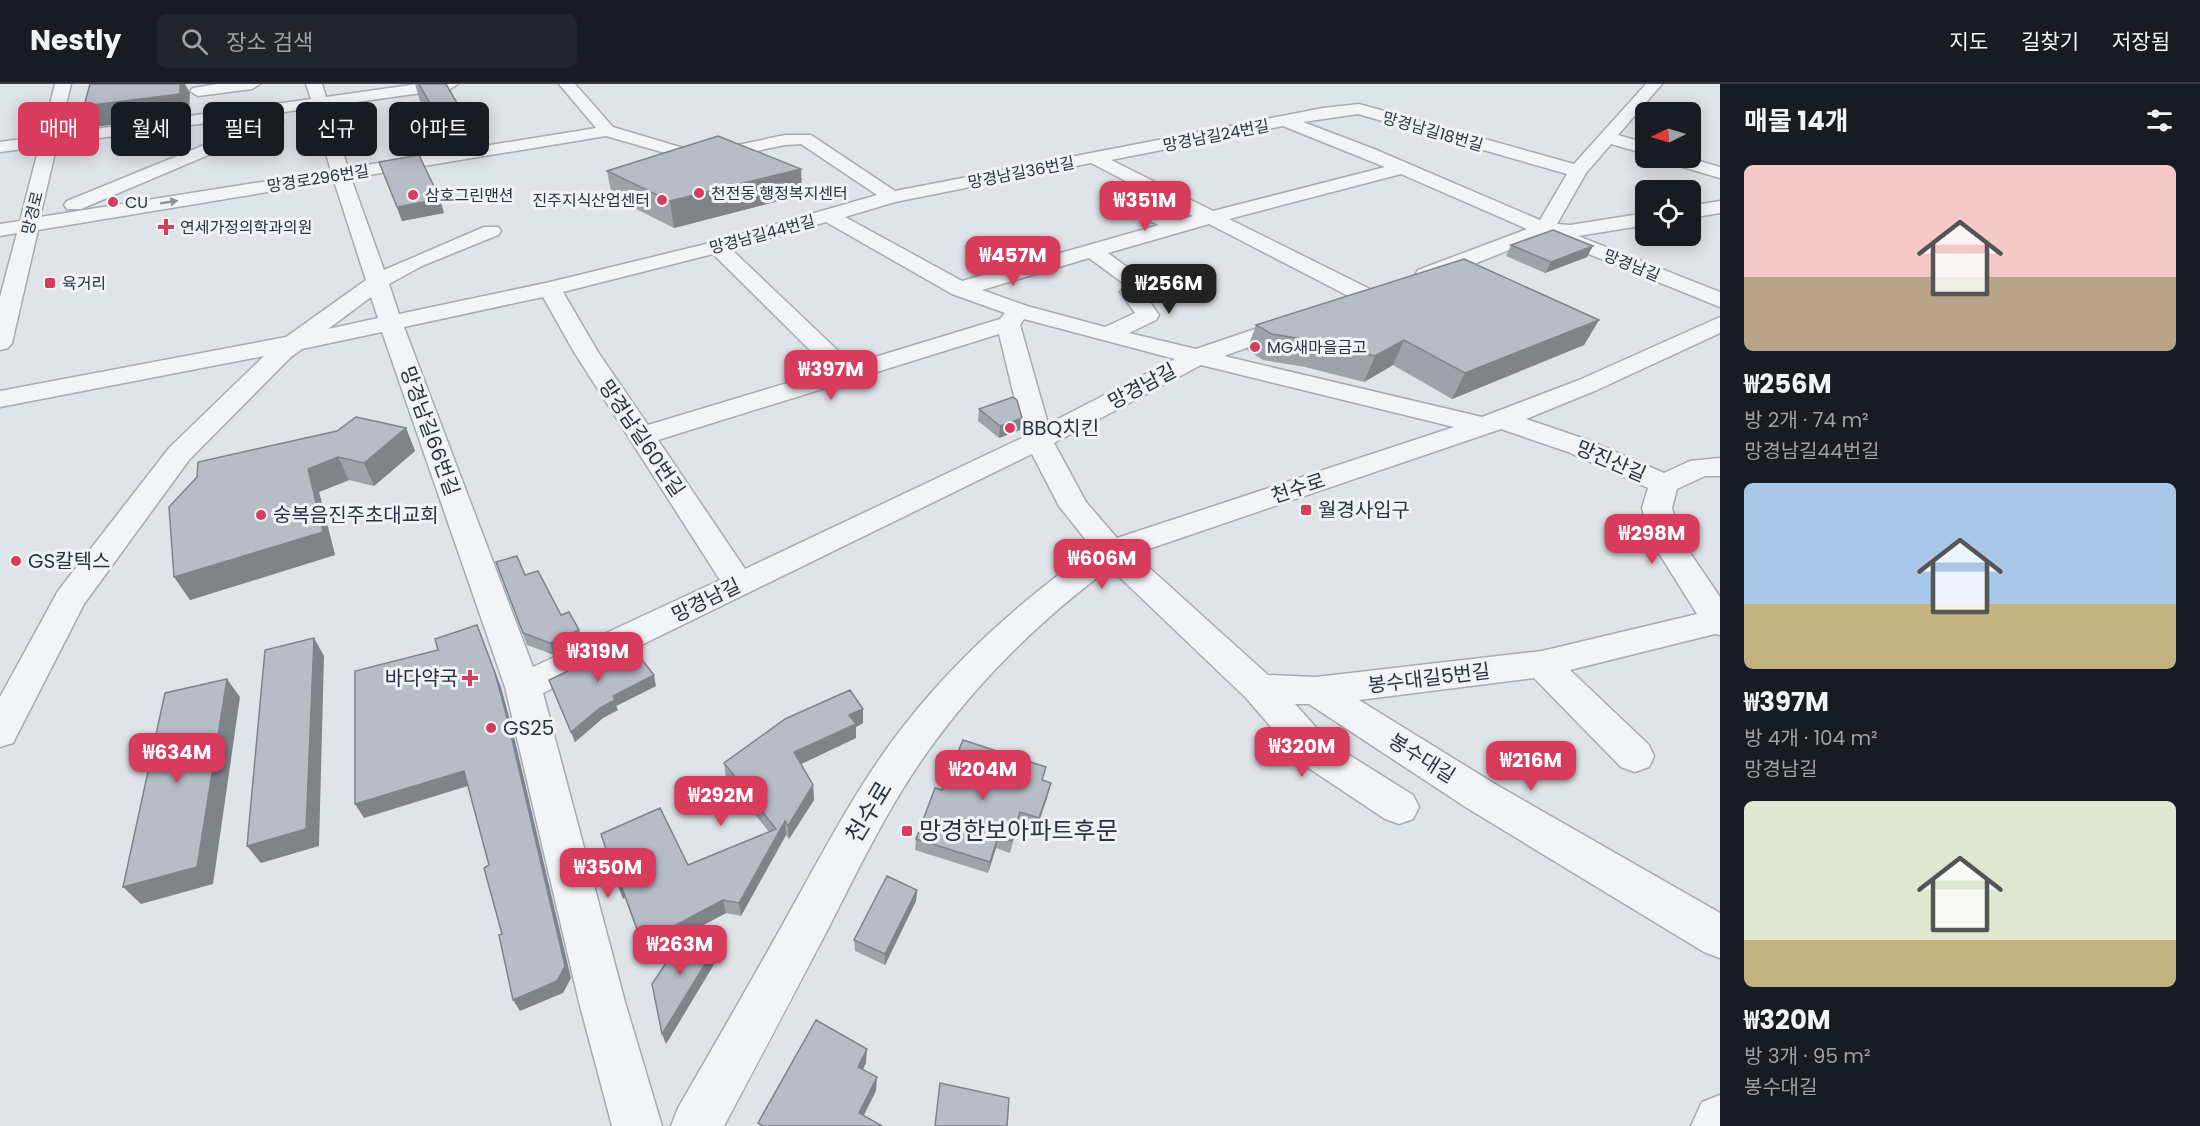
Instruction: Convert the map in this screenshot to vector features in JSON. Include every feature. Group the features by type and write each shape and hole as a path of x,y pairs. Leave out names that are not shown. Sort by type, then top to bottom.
{"street":[{"name":"망경로","path":"59,102 63,84"},
{"path":"199,119 197,88 252,84"},
{"name":"망경남길66번길","path":"314,84 320,102"},
{"path":"322,102 364,84"},
{"path":"327,102 450,84"},
{"path":"567,84 607,131 700,158 785,140 805,139 891,198"},
{"path":"1544,229 1578,171 1654,84"},
{"path":"99,133 296,106"},
{"name":"망경남길18번길","path":"1286,121 1323,113 1359,110 1578,171"},
{"path":"0,222 28,226 92,196 296,113"},
{"name":"망경남길24번길","path":"1095,158 1286,121 1320,132 1544,229"},
{"name":"망경로296번길","path":"0,230 607,131"},
{"path":"1607,137 1635,146"},
{"path":"0,147 18,145"},
{"name":"망경로","path":"0,342 47,156"},
{"name":"망경남길66번길","path":"335,156 391,323 523,687"},
{"name":"망경남길36번길","path":"829,216 891,198 1095,158 1366,296"},
{"path":"1701,167 1720,173"},
{"path":"960,288 1178,225 1401,168"},
{"path":"1126,204 1178,225"},
{"path":"1701,210 1720,207"},
{"name":"망경남길44번길","path":"0,399 295,343 550,289 829,216 1014,317 1107,335 1197,357"},
{"name":"망경남길","path":"1409,281 1544,229 1570,231 1635,221"},
{"name":"망경남길","path":"1544,229 1720,300"},
{"path":"0,732 70,599 174,460 282,352 378,281 415,262 491,231"},
{"path":"717,247 847,373"},
{"path":"1090,250 1144,288 1131,292 1148,315 1107,335"},
{"name":"망경남길60번길","path":"550,289 586,352 739,584"},
{"path":"1344,304 1388,289"},
{"name":"망경남길","path":"523,687 1039,440 1197,357 1310,316"},
{"path":"642,436 847,373 1014,317 1039,440 1074,506 1111,551 1259,688 1317,754 1400,807"},
{"name":"천수로","path":"696,1126 853,838 900,761 940,707 999,642 1058,590 1111,551 1493,423 1588,385 1720,324"},
{"name":"망경남길","path":"1197,357 1493,423"},
{"name":"망진산길","path":"1493,423 1578,446 1664,484 1700,467 1720,467"},
{"path":"1664,484 1657,508 1665,539 1719,622"},
{"name":"봉수대길5번길","path":"1316,691 1542,664 1719,622"},
{"path":"1542,664 1635,756"},
{"path":"523,687 637,1126"},
{"name":"봉수대길","path":"1259,688 1316,691 1481,796 1720,937"},
{"path":"1716,1126 1720,1120"}],"building":[{"path":"90,84 180,84 180,94 99,104 99,102 85,102"},
{"path":"419,84 446,84 456,102 429,102"},
{"path":"718,136 801,169 670,201 607,171"},
{"name":"삼호그린맨션","path":"419,156 440,199 397,207 379,162"},
{"path":"1553,230 1593,246 1551,262 1511,245"},
{"path":"1464,259 1599,320 1465,373 1404,340 1375,356 1314,341 1272,334 1256,325"},
{"path":"1013,397 1017,400 1022,418 1000,426 979,409"},
{"path":"356,417 406,428 364,463 338,457 308,469 323,532 174,577 169,507 197,477 198,462 337,431"},
{"path":"517,556 525,575 538,571 561,615 569,612 579,630 550,643 523,633 496,562"},
{"path":"477,625 495,673 506,714 565,966 557,981 513,1000 499,935 502,934 484,868 489,865 464,771 355,804 355,671 438,650 435,639"},
{"path":"314,638 306,829 247,846 265,650"},
{"path":"628,642 654,675 613,696 615,700 600,708 571,732 549,680"},
{"path":"227,679 197,867 123,887 165,693"},
{"path":"850,690 863,709 849,715 856,724 794,752 813,785 788,826 785,821 739,903 723,900 642,943 621,885 618,886 601,834 660,808 688,865 776,829 724,763 785,719"},
{"path":"963,740 1046,767 1042,780 1051,783 1039,818 1020,812 1012,841 998,837 990,862 916,839 935,788 942,790"},
{"path":"887,876 917,890 885,954 854,940"},
{"path":"686,933 717,945 662,1034 652,984"},
{"path":"816,1020 867,1049 858,1067 877,1077 859,1113 882,1126 763,1126 758,1123"},
{"path":"940,1083 1009,1098 1007,1126 935,1126"}],"place":[{"name":"천전동 행정복지센터","path":"699,193"},
{"name":"삼호그린맨션","path":"413,195"},
{"name":"진주지식산업센터","path":"662,200"},
{"name":"CU","path":"113,202"},
{"name":"연세가정의학과의원","path":"166,227"},
{"name":"육거리","path":"50,283"},
{"name":"MG새마을금고","path":"1255,347"},
{"name":"BBQ치킨","path":"1010,428"},
{"name":"월경사입구","path":"1306,510"},
{"name":"숭복음진주초대교회","path":"261,515"},
{"name":"GS칼텍스","path":"16,561"},
{"name":"바다약국","path":"470,678"},
{"name":"GS25","path":"491,728"},
{"name":"망경한보아파트후문","path":"907,831"}]}
